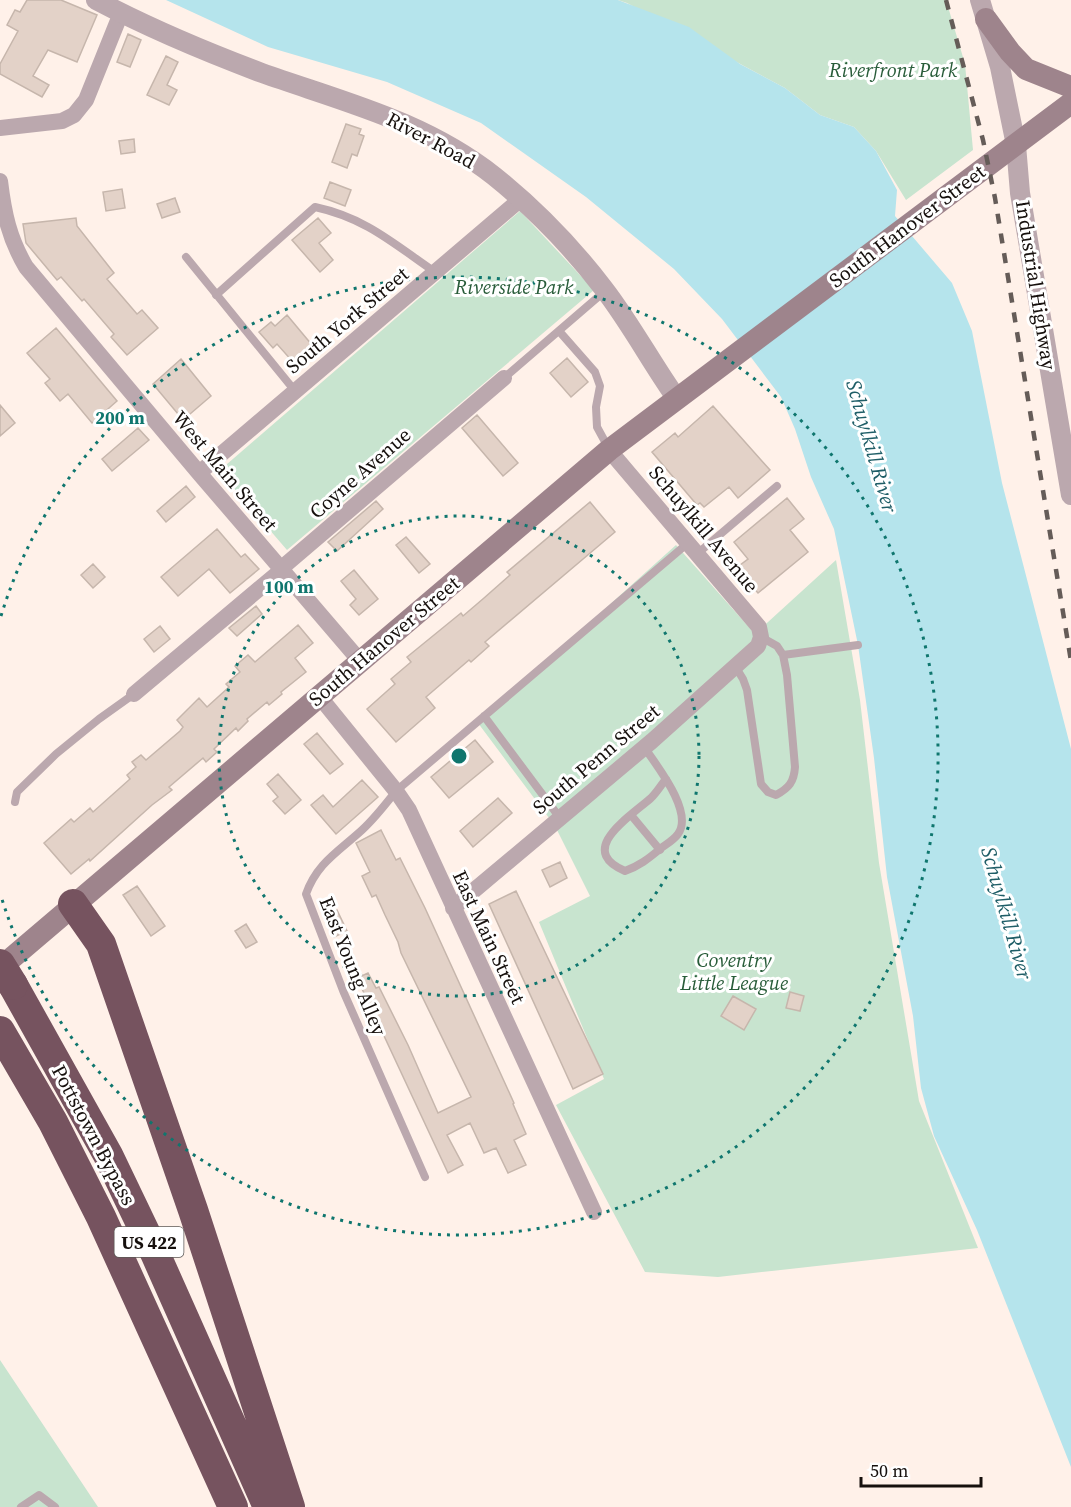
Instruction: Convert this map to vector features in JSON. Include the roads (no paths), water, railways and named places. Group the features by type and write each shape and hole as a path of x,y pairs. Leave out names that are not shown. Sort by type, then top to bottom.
{"highway":[{"path":"73,904 101,944 194,1210 290,1507"},
{"name":"Pottstown Bypass","path":"4,972 108,1155 155,1253 268,1507"},
{"name":"Pottstown Bypass","path":"0,1031 53,1122 102,1217 233,1507"}],"main road":[{"path":"983,9 1010,52 1026,69 1071,87"},
{"name":"South Hanover Street","path":"4,972 73,904 609,450 1071,103"}],"street":[{"name":"River Road","path":"96,0 120,13 262,73 381,113 423,131 457,150 492,174 521,198 575,253 605,291 677,399"},
{"name":"Industrial Highway","path":"983,9 1000,67 1016,144 1020,193 1061,415 1071,495"},
{"path":"0,128 62,121 74,115 86,100 120,13"},
{"name":"West Main Street","path":"0,181 7,228 15,249 26,267 360,661"},
{"name":"South York Street","path":"199,473 521,198"},
{"name":"Coyne Avenue","path":"134,694 504,378"},
{"name":"Schuylkill Avenue","path":"609,450 759,627 761,637"},
{"name":"South Penn Street","path":"453,908 644,747 758,646 761,637"},
{"name":"East Main Street","path":"319,696 409,810 594,1212"}],"lane":[{"path":"216,295 315,207 339,212 372,227 435,272"},
{"path":"186,257 295,392"},
{"path":"504,378 605,291"},
{"path":"559,331 595,372 598,379 600,386 596,407 597,427 609,450"},
{"path":"396,791 484,716 692,548 777,486"},
{"path":"735,666 747,690 761,784 768,792 776,795 788,788 794,778 787,675 783,655 777,646 761,637"},
{"path":"783,655 858,645"},
{"path":"15,802 17,792 56,754 134,694"},
{"path":"484,716 560,818"},
{"path":"644,747 666,779 678,804 682,824 678,835 639,866 625,872 615,867 606,857 605,845 610,833 654,795 666,779"},
{"name":"East Young Alley","path":"396,791 362,830 325,861 312,878 306,894 344,993 426,1177"},
{"path":"631,815 660,850"},
{"path":"21,1507 39,1495 55,1507"}],"water":[{"name":"Schuylkill River","path":"166,0 618,0 689,27 740,64 785,88 820,115 854,127 876,151 897,190 895,216 952,283 972,331 1002,483 1071,749 1071,1467 977,1230 934,1136 921,1088 913,1016 887,877 874,758 858,645 834,529 811,477 795,429 781,397 722,319 674,269 586,197 481,123 387,82 268,47"}],"railway":[{"path":"946,0 983,140 995,198 1071,661"}],"park label":[{"name":"Riverfront Park","path":"893,70"},
{"name":"Riverside Park","path":"514,287"},
{"name":"Coventry Little League","path":"734,972"}]}
